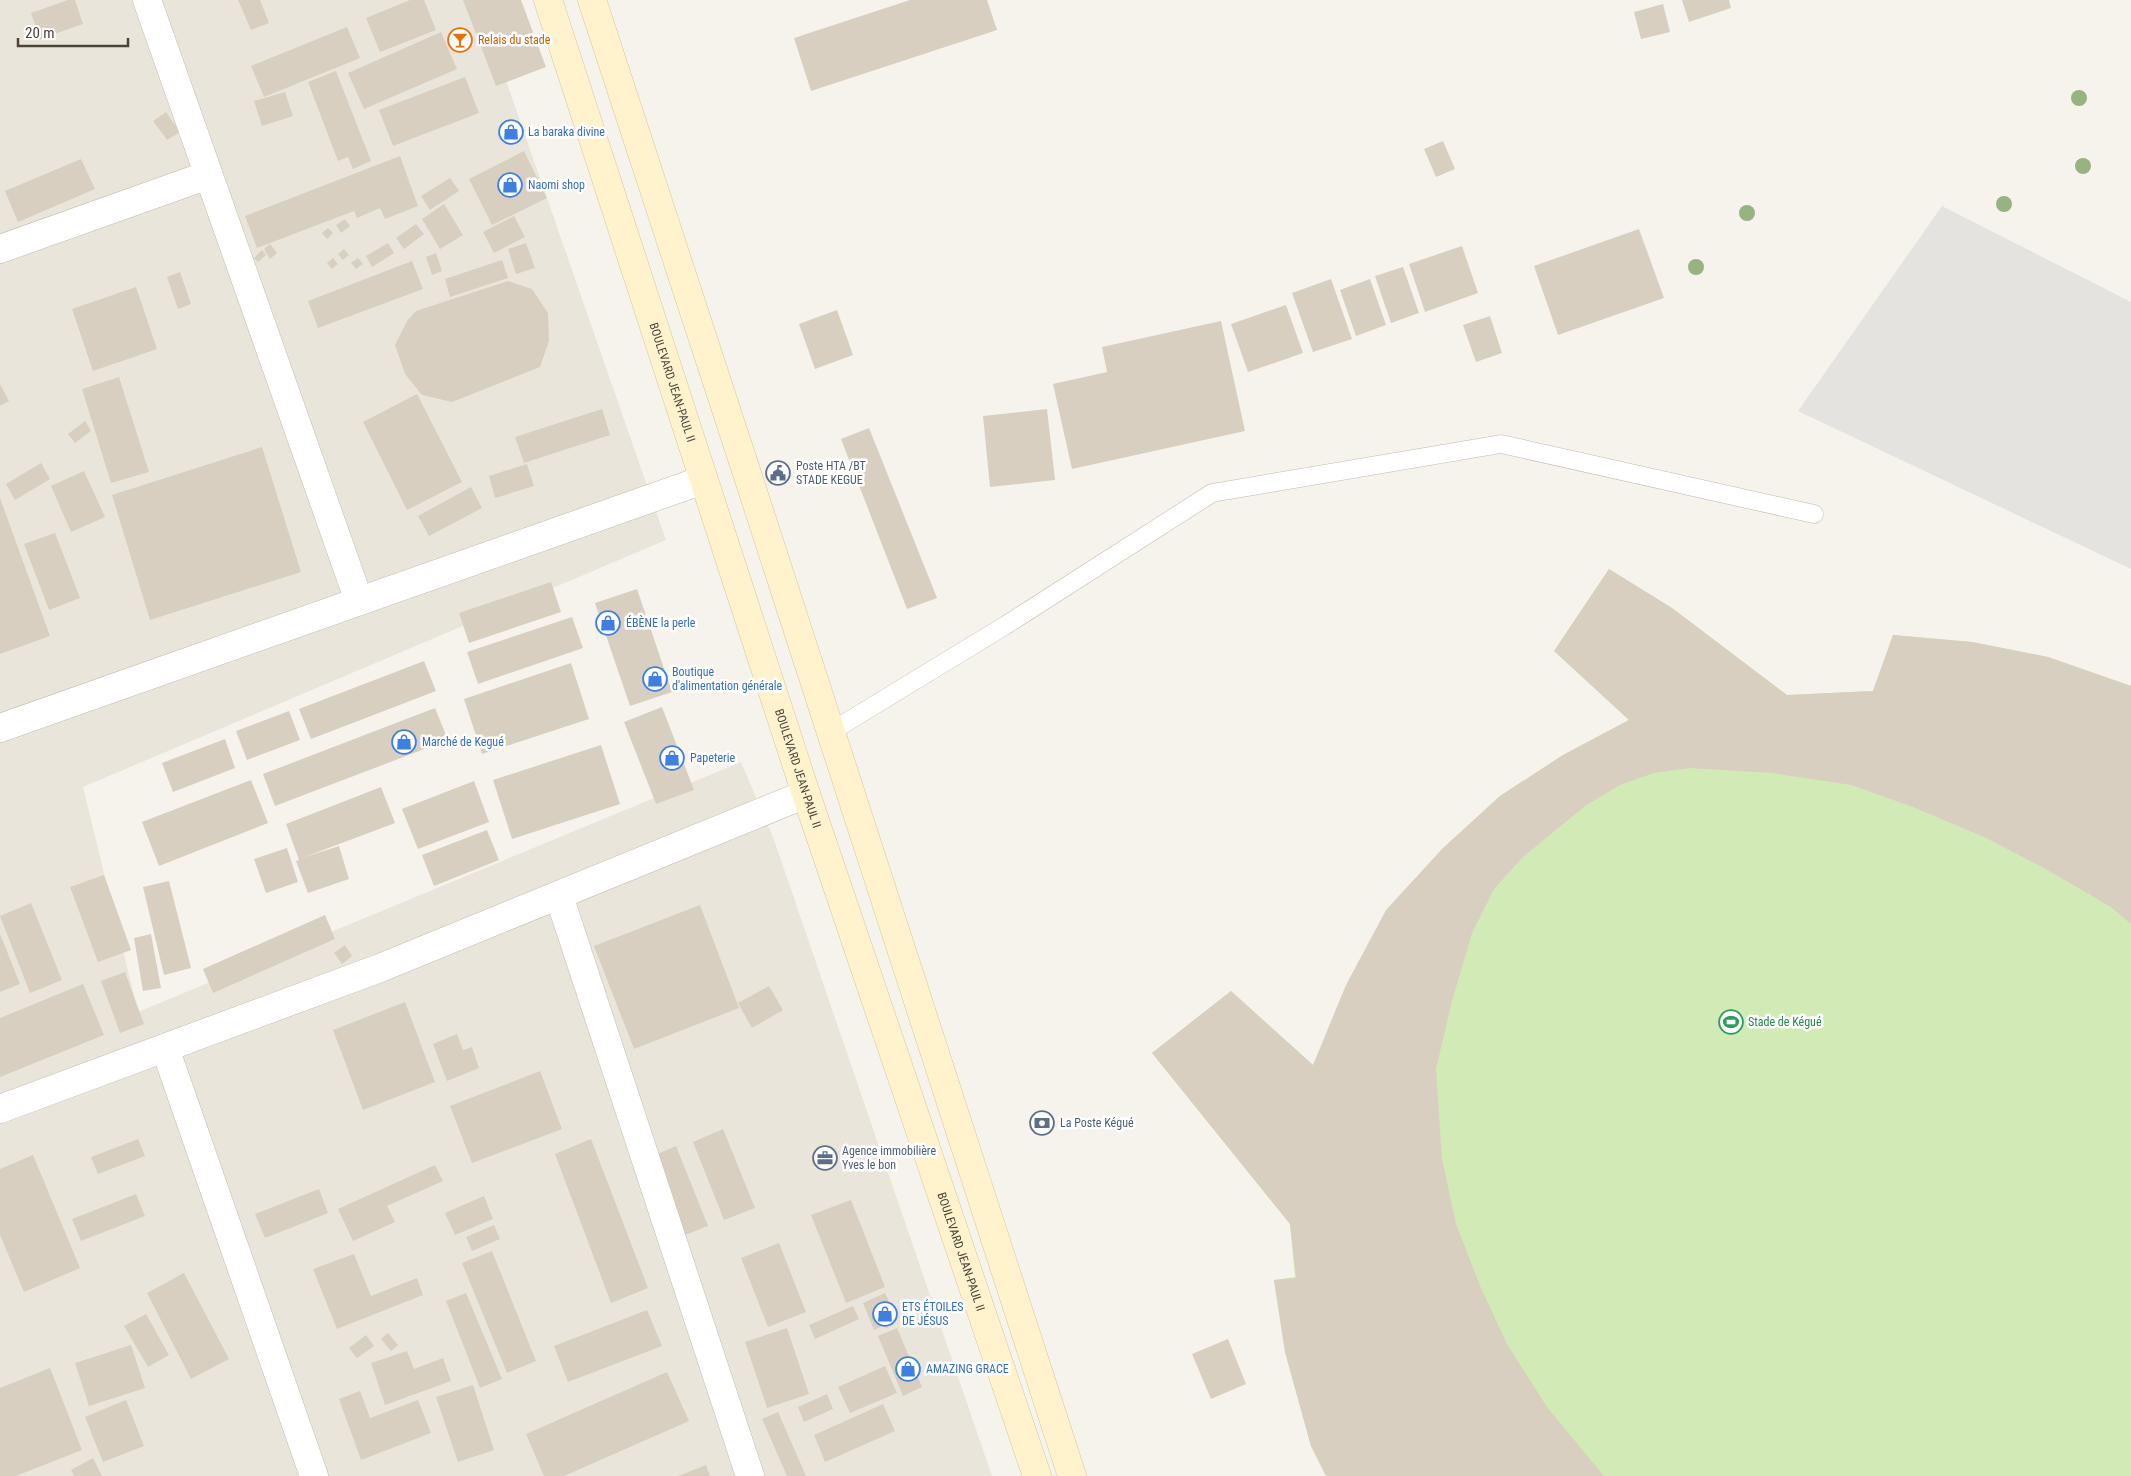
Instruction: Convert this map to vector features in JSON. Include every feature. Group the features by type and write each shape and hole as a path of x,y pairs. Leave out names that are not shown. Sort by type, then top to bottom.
{"main road":[{"name":"BOULEVARD JEAN-PAUL II","path":"548,0 806,794 1038,1476"},
{"path":"592,0 708,349 975,1182 1072,1476"}],"street":[{"path":"147,0 359,601"},
{"path":"0,249 208,175"},
{"path":"0,728 704,480"},
{"path":"0,1109 380,968 806,794"},
{"path":"559,896 750,1476"},
{"path":"165,1048 314,1476"}],"lane":[{"path":"832,731 1006,625 1212,493 1501,444 1814,514"}],"shaded area":[{"path":"0,0 478,0 666,540 83,787 138,1012 741,762 773,837 992,1476 0,1476"},
{"path":"1942,206 2131,302 2131,569 1798,411"}],"green space":[{"name":"Stade de Kégué","path":"1609,569 1672,608 1787,695 1873,691 1893,635 1972,642 2048,657 2131,686 2131,1476 1326,1476 1311,1446 1285,1352 1274,1280 1295,1277 1290,1224 1152,1053 1231,991 1313,1065 1442,849 1500,796 1563,755 1629,720 1554,651"}],"building":[{"path":"68,0 75,0 83,24 40,39 31,13"},
{"path":"238,0 260,0 269,23 251,30"},
{"path":"410,0 424,0 436,30 380,52 366,18"},
{"path":"463,0 521,0 546,67 496,86"},
{"path":"910,0 987,0 997,30 811,91 794,38"},
{"path":"1682,0 1729,0 1731,8 1689,22"},
{"path":"1663,4 1670,32 1641,39 1634,12"},
{"path":"347,27 360,58 264,97 251,66"},
{"path":"441,32 457,69 364,109 348,73"},
{"path":"336,71 371,161 353,169 348,157 338,161 308,82"},
{"path":"465,77 479,113 393,146 379,110"},
{"path":"285,92 293,116 262,126 254,101"},
{"path":"166,112 180,132 167,140 153,121"},
{"path":"1443,141 1455,169 1436,177 1424,149"},
{"path":"524,151 547,198 492,225 469,179"},
{"path":"400,156 418,206 385,219 380,208 357,218 354,211 257,248 245,216"},
{"path":"81,159 95,189 18,222 5,191"},
{"path":"450,178 459,191 430,210 421,196"},
{"path":"444,204 463,235 440,249 422,219"},
{"path":"514,216 525,237 494,253 483,232"},
{"path":"345,219 350,226 341,233 336,225"},
{"path":"416,224 424,234 404,249 396,238"},
{"path":"328,228 333,233 327,239 322,233"},
{"path":"1639,229 1664,298 1558,335 1534,266"},
{"path":"388,243 394,253 372,267 366,256"},
{"path":"526,243 535,268 516,274 508,249"},
{"path":"270,244 277,253 270,259 264,249"},
{"path":"1462,246 1478,293 1425,312 1409,264"},
{"path":"344,249 349,255 343,260 338,254"},
{"path":"262,250 266,255 258,262 254,258"},
{"path":"436,253 442,271 432,275 426,257"},
{"path":"333,258 338,264 332,269 327,263"},
{"path":"358,258 363,264 356,269 351,263"},
{"path":"502,260 508,278 450,297 445,279"},
{"path":"412,261 423,289 318,328 308,301"},
{"path":"1403,267 1419,313 1391,323 1375,276"},
{"path":"180,272 191,304 178,309 167,277"},
{"path":"1331,279 1352,339 1313,352 1292,293"},
{"path":"1370,279 1386,325 1356,336 1340,290"},
{"path":"508,281 532,289 548,313 549,341 540,367 452,402 422,395 405,374 395,345 407,321 416,311"},
{"path":"136,287 157,349 93,371 72,309"},
{"path":"1286,305 1303,353 1248,372 1231,324"},
{"path":"837,310 853,355 815,369 799,324"},
{"path":"1490,316 1502,353 1476,362 1463,325"},
{"path":"1221,321 1245,431 1072,469 1053,384 1107,372 1102,347"},
{"path":"119,377 149,472 111,483 82,389"},
{"path":"0,384 9,401 0,406"},
{"path":"417,394 462,482 407,510 363,422"},
{"path":"602,409 610,435 524,463 515,437"},
{"path":"1047,409 1055,480 990,487 983,416"},
{"path":"85,421 91,431 75,443 68,434"},
{"path":"869,428 937,598 907,609 841,439"},
{"path":"262,447 301,572 150,620 112,495"},
{"path":"41,463 50,479 15,500 6,484"},
{"path":"527,464 534,486 495,498 489,476"},
{"path":"84,471 105,517 71,532 51,486"},
{"path":"471,487 482,508 429,536 418,516"},
{"path":"0,498 50,636 0,654"},
{"path":"55,533 80,598 49,610 24,544"},
{"path":"1609,569 1672,608 1787,695 1873,691 1893,635 1972,642 2048,657 2131,686 2131,924 2111,907 2044,868 1984,837 1913,807 1851,785 1772,773 1690,768 1654,773 1620,785 1585,806 1522,858 1494,889 1472,933 1452,1001 1436,1069 1442,1159 1456,1224 1481,1288 1507,1344 1547,1407 1604,1476 1326,1476 1311,1446 1285,1352 1274,1280 1296,1278 1290,1224 1152,1053 1231,991 1313,1065 1346,985 1386,910 1442,849 1500,796 1563,755 1629,720 1554,651"},
{"path":"551,582 561,612 469,643 459,613"},
{"path":"637,589 672,692 630,706 595,603"},
{"path":"572,617 583,648 478,684 467,652"},
{"path":"424,661 436,691 311,739 299,709"},
{"path":"571,663 589,719 482,754 464,699"},
{"path":"662,707 694,790 656,804 624,722"},
{"path":"435,708 448,740 275,806 263,774"},
{"path":"289,711 300,740 247,760 236,731"},
{"path":"225,739 235,768 173,792 162,763"},
{"path":"601,745 620,804 512,839 493,780"},
{"path":"251,780 268,823 159,866 142,822"},
{"path":"474,781 489,822 418,849 402,809"},
{"path":"381,787 395,823 302,858 339,846 349,879 308,893 296,861 299,860 286,824"},
{"path":"487,830 499,860 434,886 422,855"},
{"path":"287,848 298,882 266,893 254,859"},
{"path":"104,875 131,950 98,962 70,887"},
{"path":"169,881 191,968 164,975 143,887"},
{"path":"31,903 62,980 30,993 0,916"},
{"path":"700,905 739,1008 634,1049 594,946"},
{"path":"325,915 335,939 213,993 203,969"},
{"path":"0,934 20,984 0,992"},
{"path":"151,934 161,988 143,991 134,938"},
{"path":"345,945 352,956 342,964 334,953"},
{"path":"125,972 144,1024 120,1033 101,981"},
{"path":"83,984 104,1035 0,1077 0,1018"},
{"path":"769,986 783,1010 752,1028 738,1003"},
{"path":"405,1002 435,1082 363,1110 333,1030"},
{"path":"457,1034 463,1050 472,1047 479,1068 447,1081 433,1044"},
{"path":"540,1071 562,1129 472,1163 450,1106"},
{"path":"723,1129 755,1208 724,1220 693,1142"},
{"path":"138,1139 145,1156 98,1174 91,1157"},
{"path":"591,1139 648,1288 611,1303 555,1154"},
{"path":"676,1146 708,1226 685,1235 653,1156"},
{"path":"33,1155 80,1268 24,1292 0,1235 0,1169"},
{"path":"435,1165 443,1181 387,1206 395,1222 353,1241 338,1209"},
{"path":"319,1189 328,1213 265,1238 255,1214"},
{"path":"136,1194 145,1216 81,1241 72,1219"},
{"path":"484,1196 493,1219 455,1235 445,1213"},
{"path":"851,1200 885,1287 846,1303 811,1215"},
{"path":"494,1225 500,1239 472,1251 466,1237"},
{"path":"779,1243 806,1312 768,1327 741,1258"},
{"path":"492,1251 536,1361 507,1373 462,1263"},
{"path":"354,1254 371,1296 417,1278 423,1295 337,1329 313,1269"},
{"path":"184,1273 229,1359 191,1379 147,1293"},
{"path":"466,1293 502,1379 480,1388 446,1301"},
{"path":"885,1293 897,1320 874,1330 863,1303"},
{"path":"853,1306 859,1319 815,1339 809,1325"},
{"path":"647,1310 662,1346 568,1382 554,1346"},
{"path":"146,1314 169,1355 148,1367 124,1326"},
{"path":"787,1328 809,1394 767,1408 745,1342"},
{"path":"897,1328 922,1387 903,1396 878,1336"},
{"path":"388,1333 398,1345 391,1351 381,1339"},
{"path":"366,1335 374,1346 357,1358 349,1348"},
{"path":"1228,1339 1246,1384 1211,1399 1192,1354"},
{"path":"131,1345 145,1388 89,1406 75,1363"},
{"path":"407,1351 414,1369 443,1358 451,1381 385,1405 371,1363"},
{"path":"885,1366 897,1393 850,1413 838,1387"},
{"path":"50,1368 82,1450 16,1476 0,1476 0,1388"},
{"path":"667,1372 689,1421 564,1476 544,1476 526,1434"},
{"path":"473,1385 494,1450 458,1462 436,1397"},
{"path":"360,1391 370,1418 418,1400 431,1433 361,1460 339,1399"},
{"path":"827,1394 833,1409 804,1422 798,1407"},
{"path":"126,1400 144,1446 103,1462 85,1417"},
{"path":"883,1404 895,1431 825,1462 814,1435"},
{"path":"778,1412 806,1476 787,1476 762,1419"},
{"path":"93,1458 102,1476 74,1476 71,1470"},
{"path":"706,1465 710,1476 678,1476"}],"place":[{"name":"Relais du stade","path":"460,40"},
{"name":"La baraka divine","path":"511,132"},
{"name":"Naomi shop","path":"510,185"},
{"name":"Poste HTA /BT STADE KEGUE","path":"778,473"},
{"name":"ÉBÈNE la perle","path":"608,623"},
{"name":"Boutique d'alimentation générale","path":"655,679"},
{"name":"Marché de Kegué","path":"404,742"},
{"name":"Papeterie","path":"672,758"},
{"name":"Stade de Kégué","path":"1731,1022"},
{"name":"La Poste Kégué","path":"1042,1123"},
{"name":"Agence immobilière Yves le bon","path":"825,1158"},
{"name":"ETS ÉTOILES DE JÉSUS","path":"885,1314"},
{"name":"AMAZING GRACE","path":"908,1369"}]}
